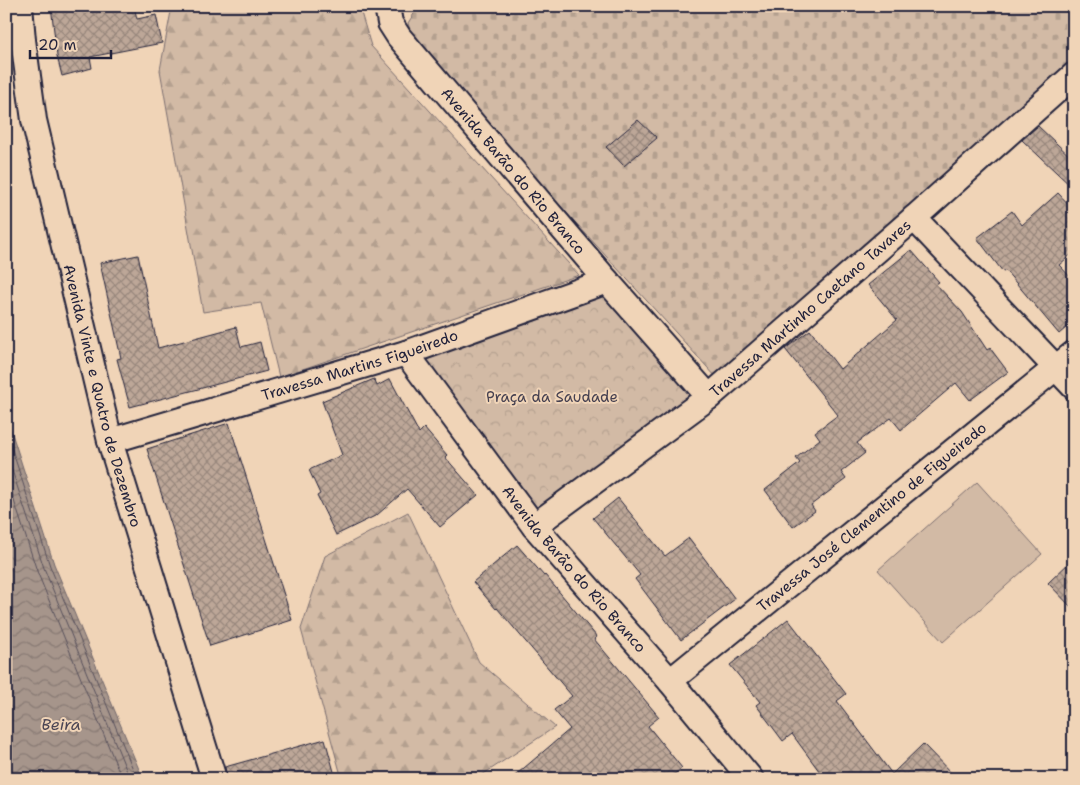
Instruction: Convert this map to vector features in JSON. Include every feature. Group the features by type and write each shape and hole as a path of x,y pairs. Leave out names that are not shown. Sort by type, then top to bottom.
{"street":[{"name":"Avenida Vinte e Quatro de Dezembro","path":"20,6 34,120 110,441 214,779"},
{"name":"Avenida Barão do Rio Branco","path":"387,6 390,24 399,37 607,281 709,397"},
{"name":"Travessa Martinho Caetano Tavares","path":"534,526 709,397 1074,75"},
{"path":"914,218 1065,361 1074,387"},
{"name":"Travessa Martins Figueiredo","path":"110,441 406,353 607,281"},
{"name":"Avenida Barão do Rio Branco","path":"406,353 534,526 670,681 751,779"},
{"name":"Travessa José Clementino de Figueiredo","path":"670,681 1065,361"}],"green space":[{"path":"172,6 359,6 371,46 579,275 279,377 261,303 203,312 160,70"},
{"path":"419,6 1074,6 1074,58 717,378 414,45 408,23"},
{"name":"Praça da Saudade","path":"605,288 699,396 534,515 415,355"},
{"path":"977,482 1042,554 943,642 878,570"},
{"path":"408,512 479,662 555,727 476,779 342,779 301,629 325,556"}],"water":[{"name":"Beira","path":"6,415 54,564 143,779 6,779"}],"building":[{"path":"51,6 98,6 99,12 134,6 137,19 156,15 162,43 90,57 92,68 62,76 57,56"},
{"path":"638,120 657,138 624,166 606,147"},
{"path":"1038,126 1074,160 1074,189 1022,140"},
{"path":"1058,193 1074,210 1074,252 1059,265 1074,281 1074,321 1059,334 1006,271 1003,272 977,238 1012,211 1022,225"},
{"path":"911,250 939,282 936,284 962,312 987,350 990,348 1008,372 970,400 956,383 901,430 891,418 857,443 865,453 841,472 846,479 811,505 815,511 793,527 765,490 800,463 796,458 820,439 815,432 838,415 785,349 810,330 840,369 897,320 868,285"},
{"path":"138,255 158,348 236,327 241,347 260,342 267,371 130,407 117,359 121,358 100,263"},
{"path":"374,379 377,386 390,379 419,433 424,428 447,455 445,457 478,495 440,527 407,489 377,515 336,535 317,496 320,494 309,470 342,455 322,401"},
{"path":"229,423 292,620 210,646 147,449"},
{"path":"618,498 665,556 689,538 735,599 681,640 635,579 640,575 593,518"},
{"path":"517,545 597,637 594,639 659,717 648,726 682,768 668,779 511,779 570,729 554,710 572,696 473,582"},
{"path":"1074,558 1074,610 1048,583"},
{"path":"788,619 846,694 837,701 892,774 923,744 957,779 825,779 792,734 783,741 756,705 760,702 730,665"},
{"path":"325,739 336,779 227,779 225,767"}]}
